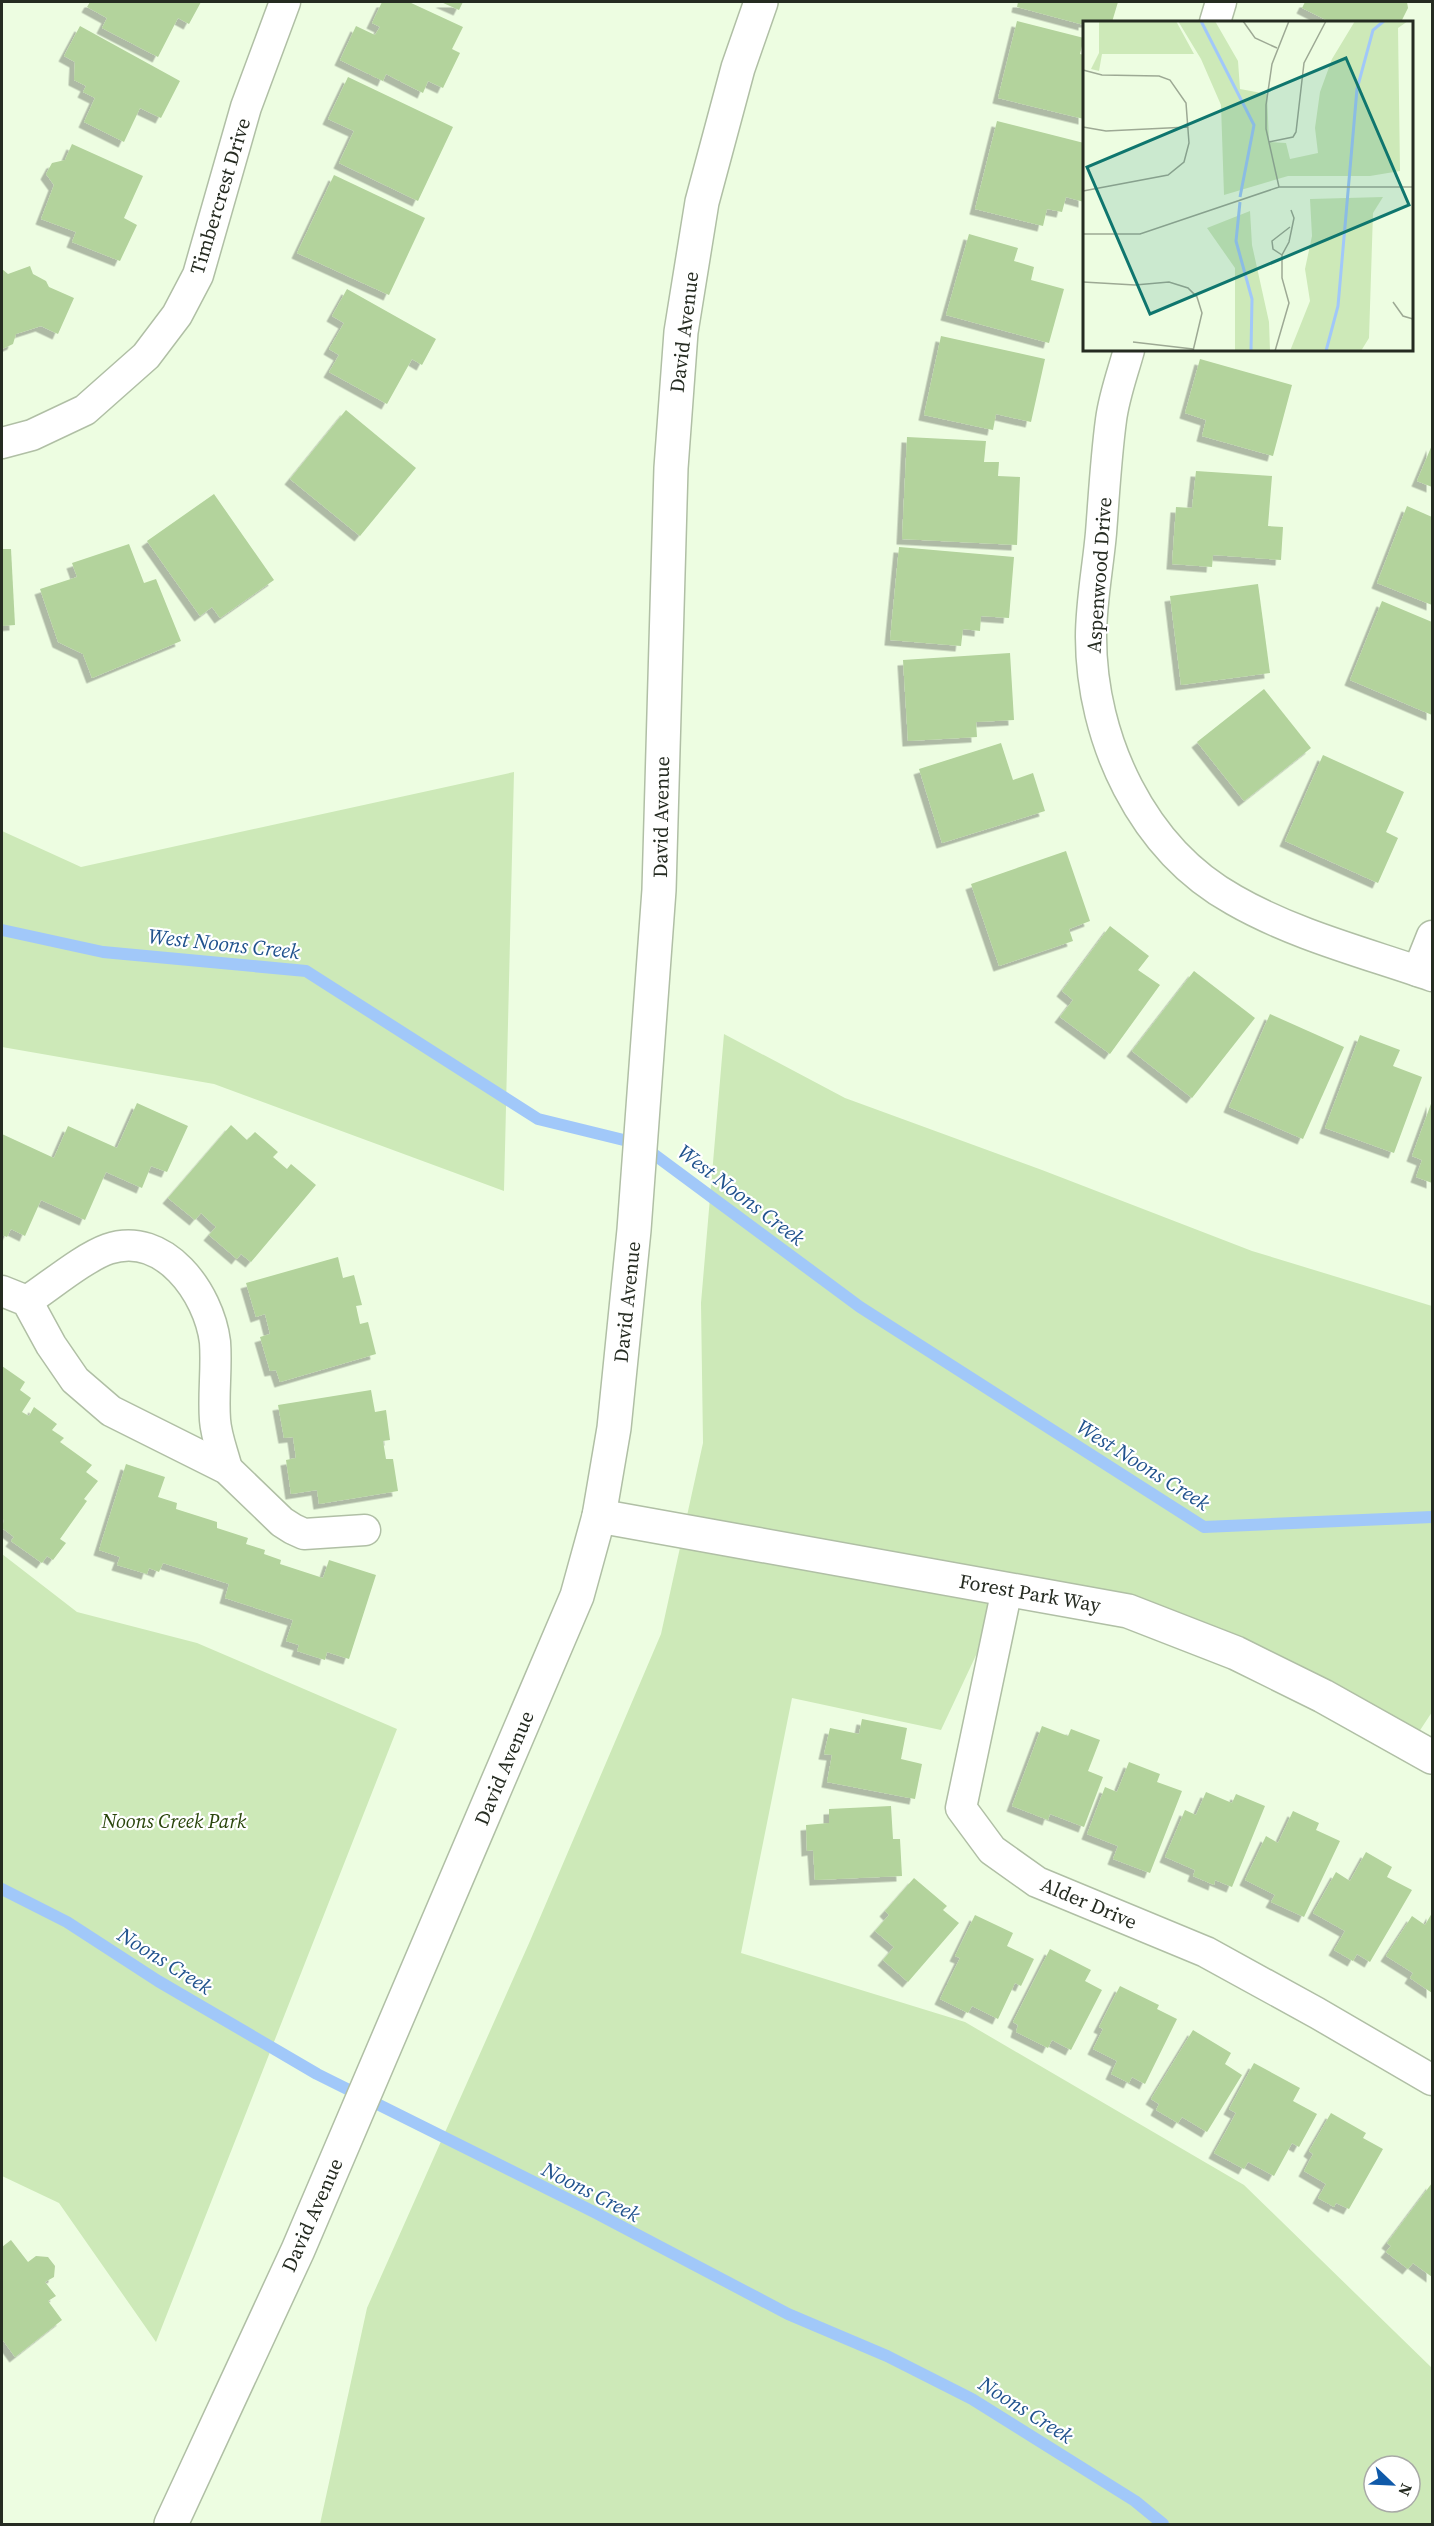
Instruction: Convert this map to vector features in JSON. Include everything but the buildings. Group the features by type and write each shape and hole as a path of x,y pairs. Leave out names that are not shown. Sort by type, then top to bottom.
{"main road":[{"name":"David Avenue","path":"171,2524 298,2250 466,1858 577,1596 599,1516 614,1428 634,1230 659,890 671,468 681,332 702,202 738,68 761,2"},
{"name":"Forest Park Way","path":"599,1516 1128,1611 1236,1653 1323,1696 1432,1757"}],"street":[{"name":"Timbercrest Drive","path":"2,443 32,435 85,410 146,356 177,315 198,275 246,107 285,2"},
{"path":"1215,21 1221,2"},
{"name":"Aspenwood Drive","path":"1129,351 1111,418 1091,637 1095,681 1102,717 1116,760 1129,789 1144,816 1171,850 1202,878 1233,900 1282,924 1426,974"},
{"path":"1426,974 1432,936"},
{"path":"227,1468 215,1421 215,1341 207,1314 194,1287 177,1266 156,1252 133,1247 109,1249 14,1296 75,1380 111,1410 227,1468 282,1522 293,1529 304,1534 365,1530"},
{"name":"Alder Drive","path":"1006,1589 961,1808 992,1850 1037,1882 1206,1952 1432,2080"}],"green space":[{"path":"514,772 504,1191 214,1084 2,1047 2,831 81,867"},
{"path":"724,1034 845,1098 1042,1170 1252,1251 1432,1306 1432,1712 1413,1741 1236,1653 1007,1589 941,1730 792,1698 741,1953 965,2022 1244,2185 1432,2368 1432,2524 320,2524 367,2308 530,1941 661,1634 703,1443 701,1303"},
{"name":"Noons Creek Park","path":"2,1554 77,1612 197,1643 397,1729 156,2342 59,2203 2,2176"}],"waterway":[{"name":"West Noons Creek","path":"2,930 103,952 306,971 538,1119 640,1144 860,1307 1204,1527 1432,1517"},
{"name":"Noons Creek","path":"2,1889 67,1922 158,1981 317,2074 594,2212 788,2314 887,2356 972,2399 1135,2501 1163,2524"}]}
